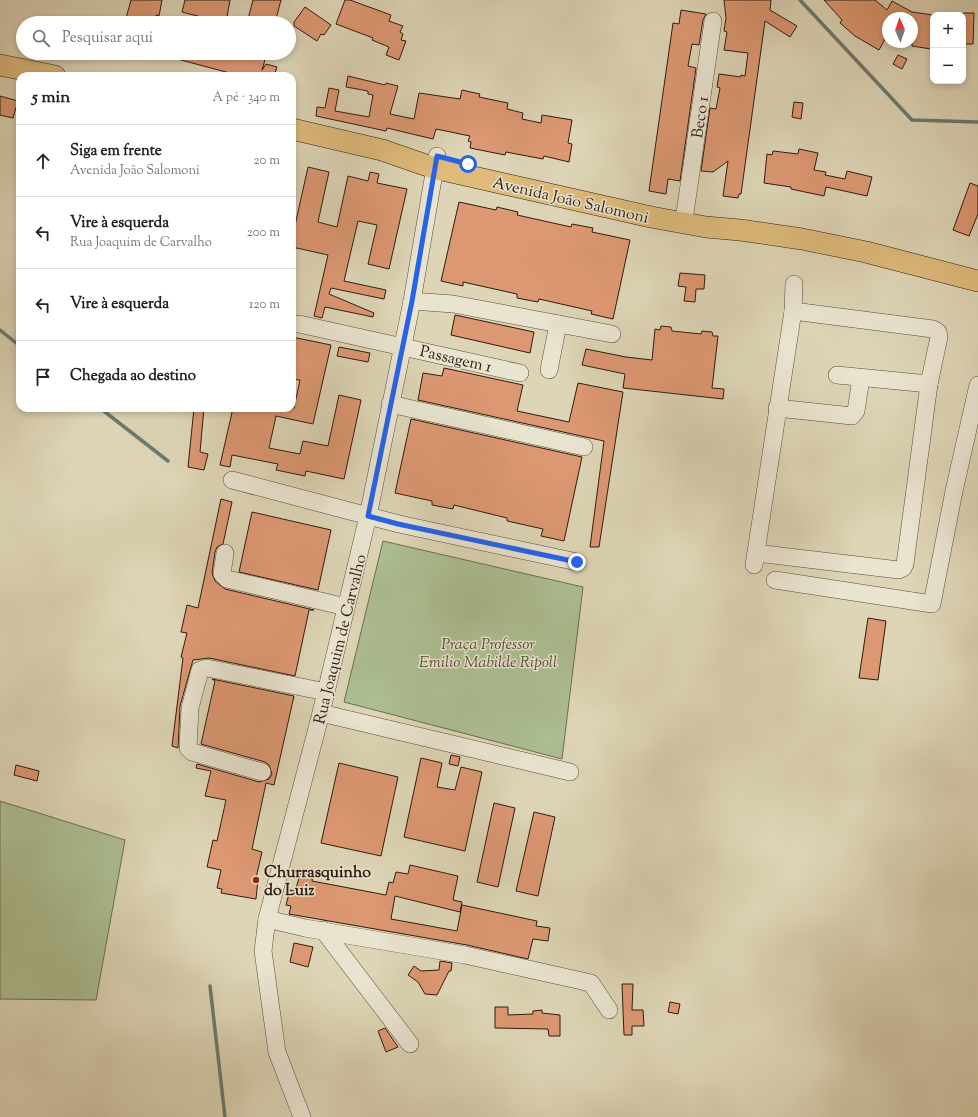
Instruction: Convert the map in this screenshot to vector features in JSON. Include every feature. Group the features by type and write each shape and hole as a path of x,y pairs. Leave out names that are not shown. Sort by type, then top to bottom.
{"main road":[{"path":"0,65 36,72"},
{"name":"Avenida João Salomoni","path":"296,130 436,162 685,213 706,218 740,230"},
{"name":"Avenida João Salomoni","path":"436,162 651,217 706,228 740,230 802,239 866,252 978,281"}],"street":[{"name":"Beco 1","path":"685,213 713,21"},
{"name":"Rua Joaquim de Carvalho","path":"302,1117 277,1052 264,951 267,919 321,713 368,516 412,301 436,162"},
{"path":"792,311 933,329 938,332 939,337 929,384 923,485 905,564 901,570 755,559 792,311 794,284"},
{"path":"412,301 453,304 612,334"},
{"name":"Passagem 1","path":"298,324 520,373"},
{"path":"549,370 558,324"},
{"path":"837,375 929,384"},
{"path":"777,408 852,416 856,411 861,378"},
{"path":"775,580 932,604 954,491 978,385"},
{"path":"390,404 584,447"},
{"path":"232,480 398,524 577,562"},
{"path":"225,553 222,574 227,579 346,607"},
{"path":"262,772 192,752 188,748 190,708 200,670 207,668 326,692"},
{"path":"321,713 570,772"},
{"path":"267,919 466,954 591,983 609,1010"},
{"path":"323,930 410,1044"}],"green space":[{"name":"Praça Professor Emilio Mabilde Ripoll","path":"383,541 583,587 562,759 344,702"},
{"path":"0,801 125,840 96,1000 0,999"}],"building":[{"path":"131,0 162,0 159,16 127,16"},
{"path":"185,0 230,0 227,16 197,16 182,12"},
{"path":"253,0 281,0 277,16 249,16"},
{"path":"345,0 350,0 391,15 389,21 403,26 400,32 403,34 401,40 406,41 399,60 386,55 389,47 372,40 373,38 336,24"},
{"path":"724,0 771,0 770,10 797,26 790,37 765,21 741,194 739,194 738,198 723,196 728,161 713,172 701,171 710,108 716,109 720,88 717,87 719,74 741,77 741,75 745,76 748,53 724,50 727,32 724,31 726,18"},
{"path":"824,0 875,0 887,10 892,1 912,12 882,12 882,45 879,50 855,36 840,23 842,20"},
{"path":"305,7 331,25 324,35 321,34 317,41 296,27 296,19"},
{"path":"681,10 706,14 703,20 699,45 692,44 688,66 696,68 680,181 668,179 666,194 649,191 673,23 679,24"},
{"path":"918,13 930,15 930,49 918,47"},
{"path":"966,13 974,13 973,44 966,44"},
{"path":"898,55 907,59 902,69 893,64"},
{"path":"181,60 265,60 262,70 266,64 277,67 275,72 226,72"},
{"path":"348,76 385,85 386,83 398,86 390,114 414,119 419,93 460,99 462,90 480,94 479,97 508,103 507,109 523,113 522,119 541,123 542,115 572,120 568,143 572,144 569,162 544,156 543,159 506,152 505,155 470,148 471,142 468,141 470,136 436,129 433,139 387,128 386,131 316,116 317,107 325,108 329,88 339,90 335,111 369,117 373,95 368,94 368,91 346,87"},
{"path":"0,96 16,100 16,108 13,118 0,115"},
{"path":"794,102 803,103 801,119 792,117"},
{"path":"799,149 818,153 814,170 826,172 825,175 845,179 847,171 872,177 867,196 826,187 824,196 791,189 791,187 764,183 767,154 772,155 773,151 798,154"},
{"path":"308,167 329,172 318,222 337,227 348,176 368,181 370,172 379,174 377,183 407,189 389,269 368,264 377,225 358,221 344,281 386,290 384,299 331,288 329,294 374,313 373,317 325,307 322,318 314,316 328,255 296,248 296,221"},
{"path":"970,183 978,186 978,214 969,236 953,230"},
{"path":"459,202 496,210 497,207 518,212 517,215 571,227 572,224 593,228 592,232 630,240 613,319 591,314 592,311 539,299 538,302 517,298 517,294 463,282 463,286 441,281"},
{"path":"680,273 705,275 704,289 696,289 695,302 684,301 686,287 678,286"},
{"path":"455,315 534,332 530,353 451,335"},
{"path":"661,326 671,327 672,331 701,334 702,331 712,332 713,336 718,336 712,388 724,389 723,399 623,388 625,374 582,365 586,349 626,357 652,360 655,329 660,330"},
{"path":"296,338 331,345 313,424 276,416 269,448 300,454 303,441 328,446 339,395 361,400 344,479 306,471 305,476 276,470 278,464 232,455 230,467 220,465 232,412 296,412 296,399 300,380 296,380"},
{"path":"339,347 370,353 368,362 337,356"},
{"path":"444,368 523,385 517,411 569,422 578,383 623,392 599,547 590,547 604,441 418,400 423,373 442,376"},
{"path":"194,412 204,412 200,452 208,454 204,470 188,467"},
{"path":"411,419 582,457 564,541 541,536 543,529 507,521 507,518 454,505 453,509 432,505 432,501 395,493"},
{"path":"221,499 232,502 223,544 217,547 215,552 212,573 215,581 225,589 314,610 309,610 295,676 209,658 193,660 180,706 178,748 172,746 183,658 181,657 187,633 181,632 187,605 198,608"},
{"path":"252,512 331,530 318,590 239,572"},
{"path":"868,618 886,621 878,680 859,678"},
{"path":"212,679 294,696 274,785 266,783 252,849 262,852 256,878 258,879 256,899 221,893 222,889 217,888 221,870 207,867 213,840 217,841 226,800 205,796 211,771 196,768 197,764 259,782 269,779 272,774 269,765 265,762 201,744 215,681"},
{"path":"451,755 460,757 458,766 449,764"},
{"path":"421,758 442,763 437,787 455,790 461,767 482,772 465,851 404,837"},
{"path":"339,763 398,777 381,856 321,843"},
{"path":"16,765 39,771 37,781 14,775"},
{"path":"494,803 515,808 498,887 477,882"},
{"path":"534,812 555,817 538,896 516,891"},
{"path":"410,865 458,876 453,900 462,902 460,912 395,896 391,919 457,931 462,905 537,921 536,926 550,928 548,941 533,939 528,959 467,945 289,914 291,906 286,905 290,890 295,891 302,869 313,872 312,881 386,895 389,882 393,883 396,872 408,874"},
{"path":"294,943 313,947 308,967 290,962"},
{"path":"440,961 452,963 451,971 449,971 437,995 425,994 418,982 408,975 414,966 421,971 439,970"},
{"path":"622,984 633,984 632,1010 643,1010 644,1026 632,1026 632,1035 624,1035"},
{"path":"670,1002 680,1004 678,1014 668,1012"},
{"path":"495,1007 508,1007 508,1015 533,1014 533,1011 542,1010 542,1013 560,1015 560,1036 549,1036 548,1029 495,1028"},
{"path":"385,1028 398,1047 386,1052 378,1031"}],"waterway":[{"path":"800,0 912,120 978,122"},
{"path":"0,330 16,343"},
{"path":"105,412 168,461"},
{"path":"210,986 225,1117"}],"place":[{"name":"Churrasquinho do Luiz","path":"256,880"}],"route":[{"path":"468,164 437,156 412,301 368,516 398,524 577,562"}]}
